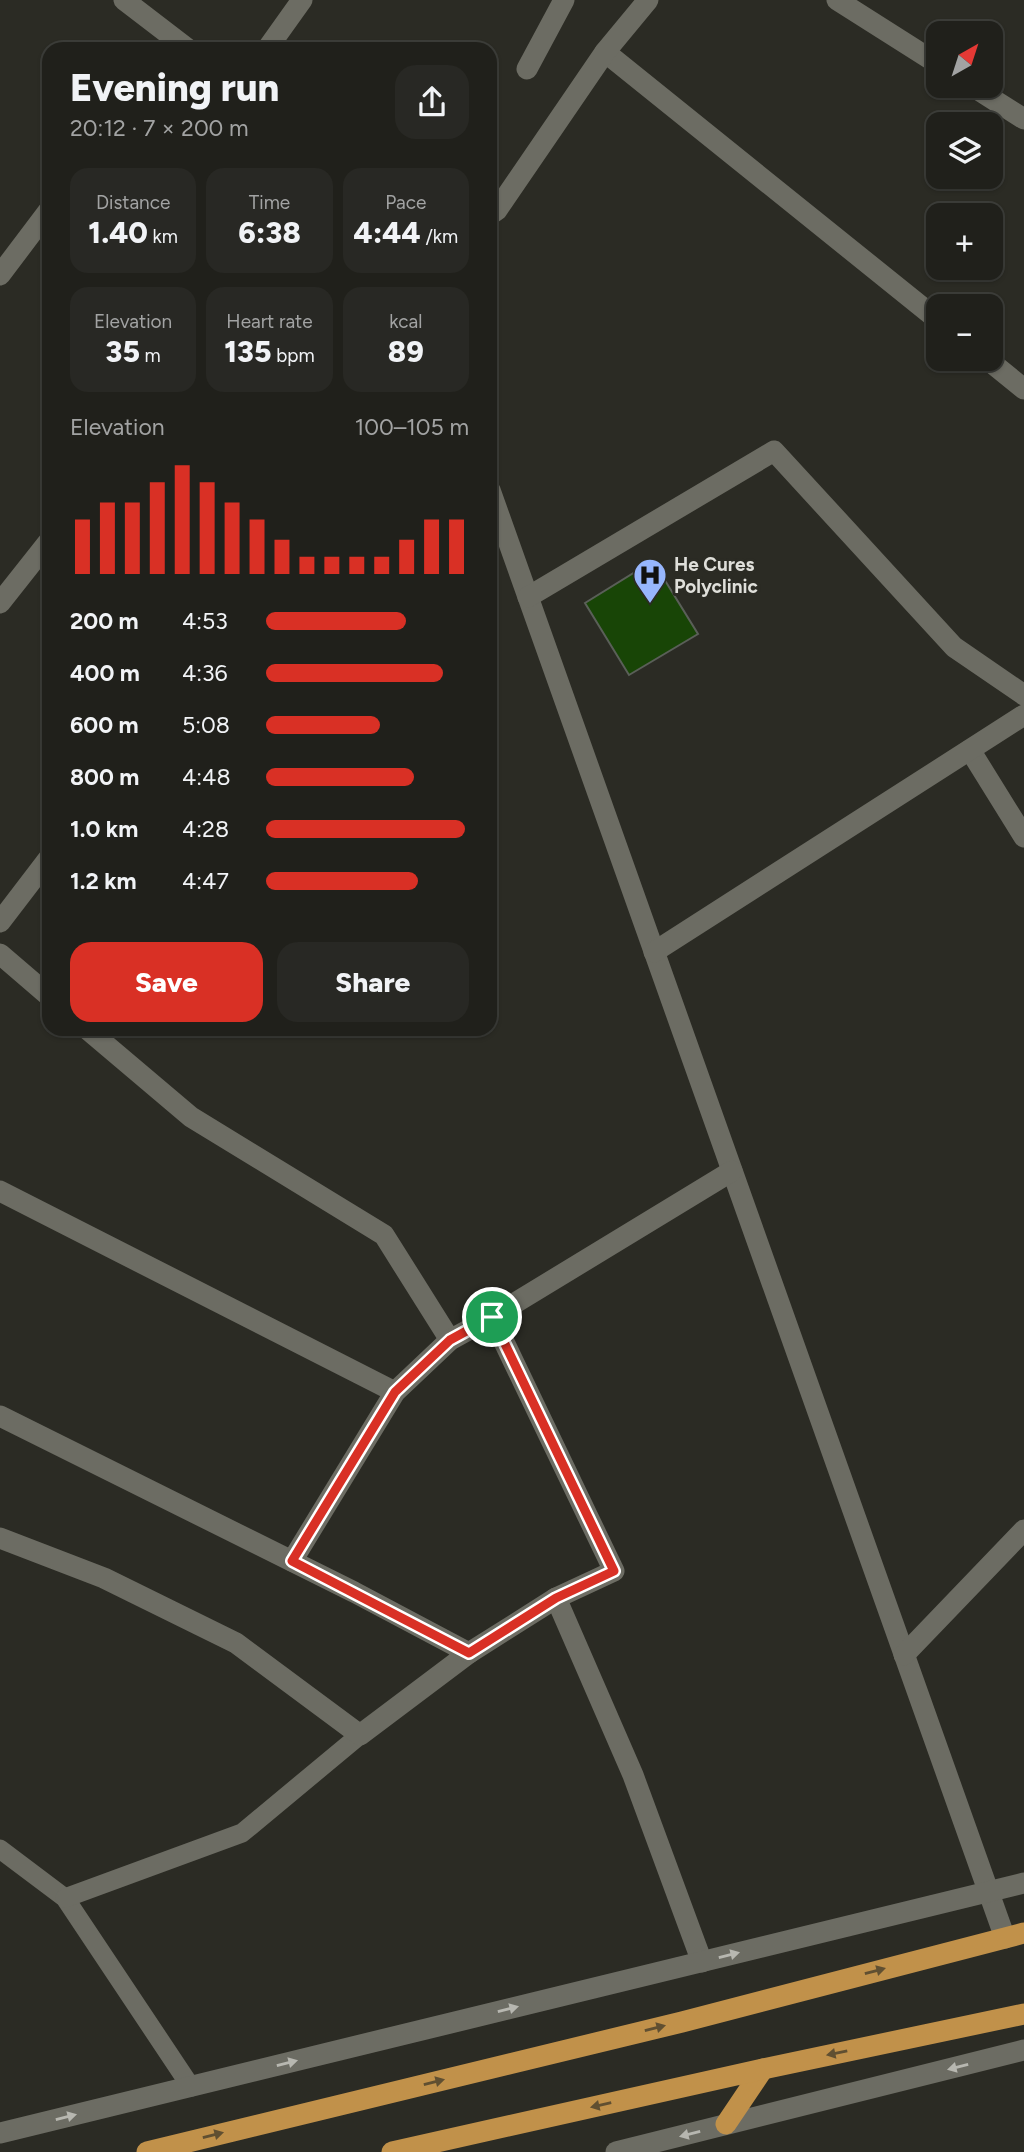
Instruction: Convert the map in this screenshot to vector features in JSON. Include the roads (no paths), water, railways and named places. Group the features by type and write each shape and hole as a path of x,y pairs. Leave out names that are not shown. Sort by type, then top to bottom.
{"highway":[{"path":"147,2152 682,2022 1014,1935"},
{"path":"392,2152 1024,2014"},
{"path":"726,2124 763,2069"}],"street":[{"path":"124,0 174,42"},
{"path":"272,42 302,0"},
{"path":"527,69 564,0"},
{"path":"497,210 605,52 648,0"},
{"path":"837,0 859,6 926,55"},
{"path":"605,52 926,310"},
{"path":"991,98 1024,119"},
{"path":"0,275 42,219"},
{"path":"1002,371 1024,389"},
{"path":"528,597 774,451 954,647 1024,695"},
{"path":"497,511 988,1893 1014,1935"},
{"path":"0,603 42,550"},
{"path":"654,951 1024,715"},
{"path":"970,750 1024,836"},
{"path":"0,922 42,867"},
{"path":"0,954 42,990"},
{"path":"95,1036 191,1117 384,1235 450,1340"},
{"path":"292,1561 395,1392 450,1340 732,1171"},
{"path":"0,1191 395,1392"},
{"path":"0,1538 104,1578 236,1643 360,1735 469,1653 556,1598 614,1571 492,1317"},
{"path":"0,1416 292,1561 469,1653"},
{"path":"904,1655 1024,1530"},
{"path":"556,1598 633,1775 702,1962"},
{"path":"0,2133 1024,1883"},
{"path":"616,2152 1024,2050"}],"lane":[{"path":"65,1898 242,1833 360,1735"},
{"path":"0,1849 65,1898 191,2087"}],"place":[{"name":"He Cures Polyclinic","path":"650,605"}]}
